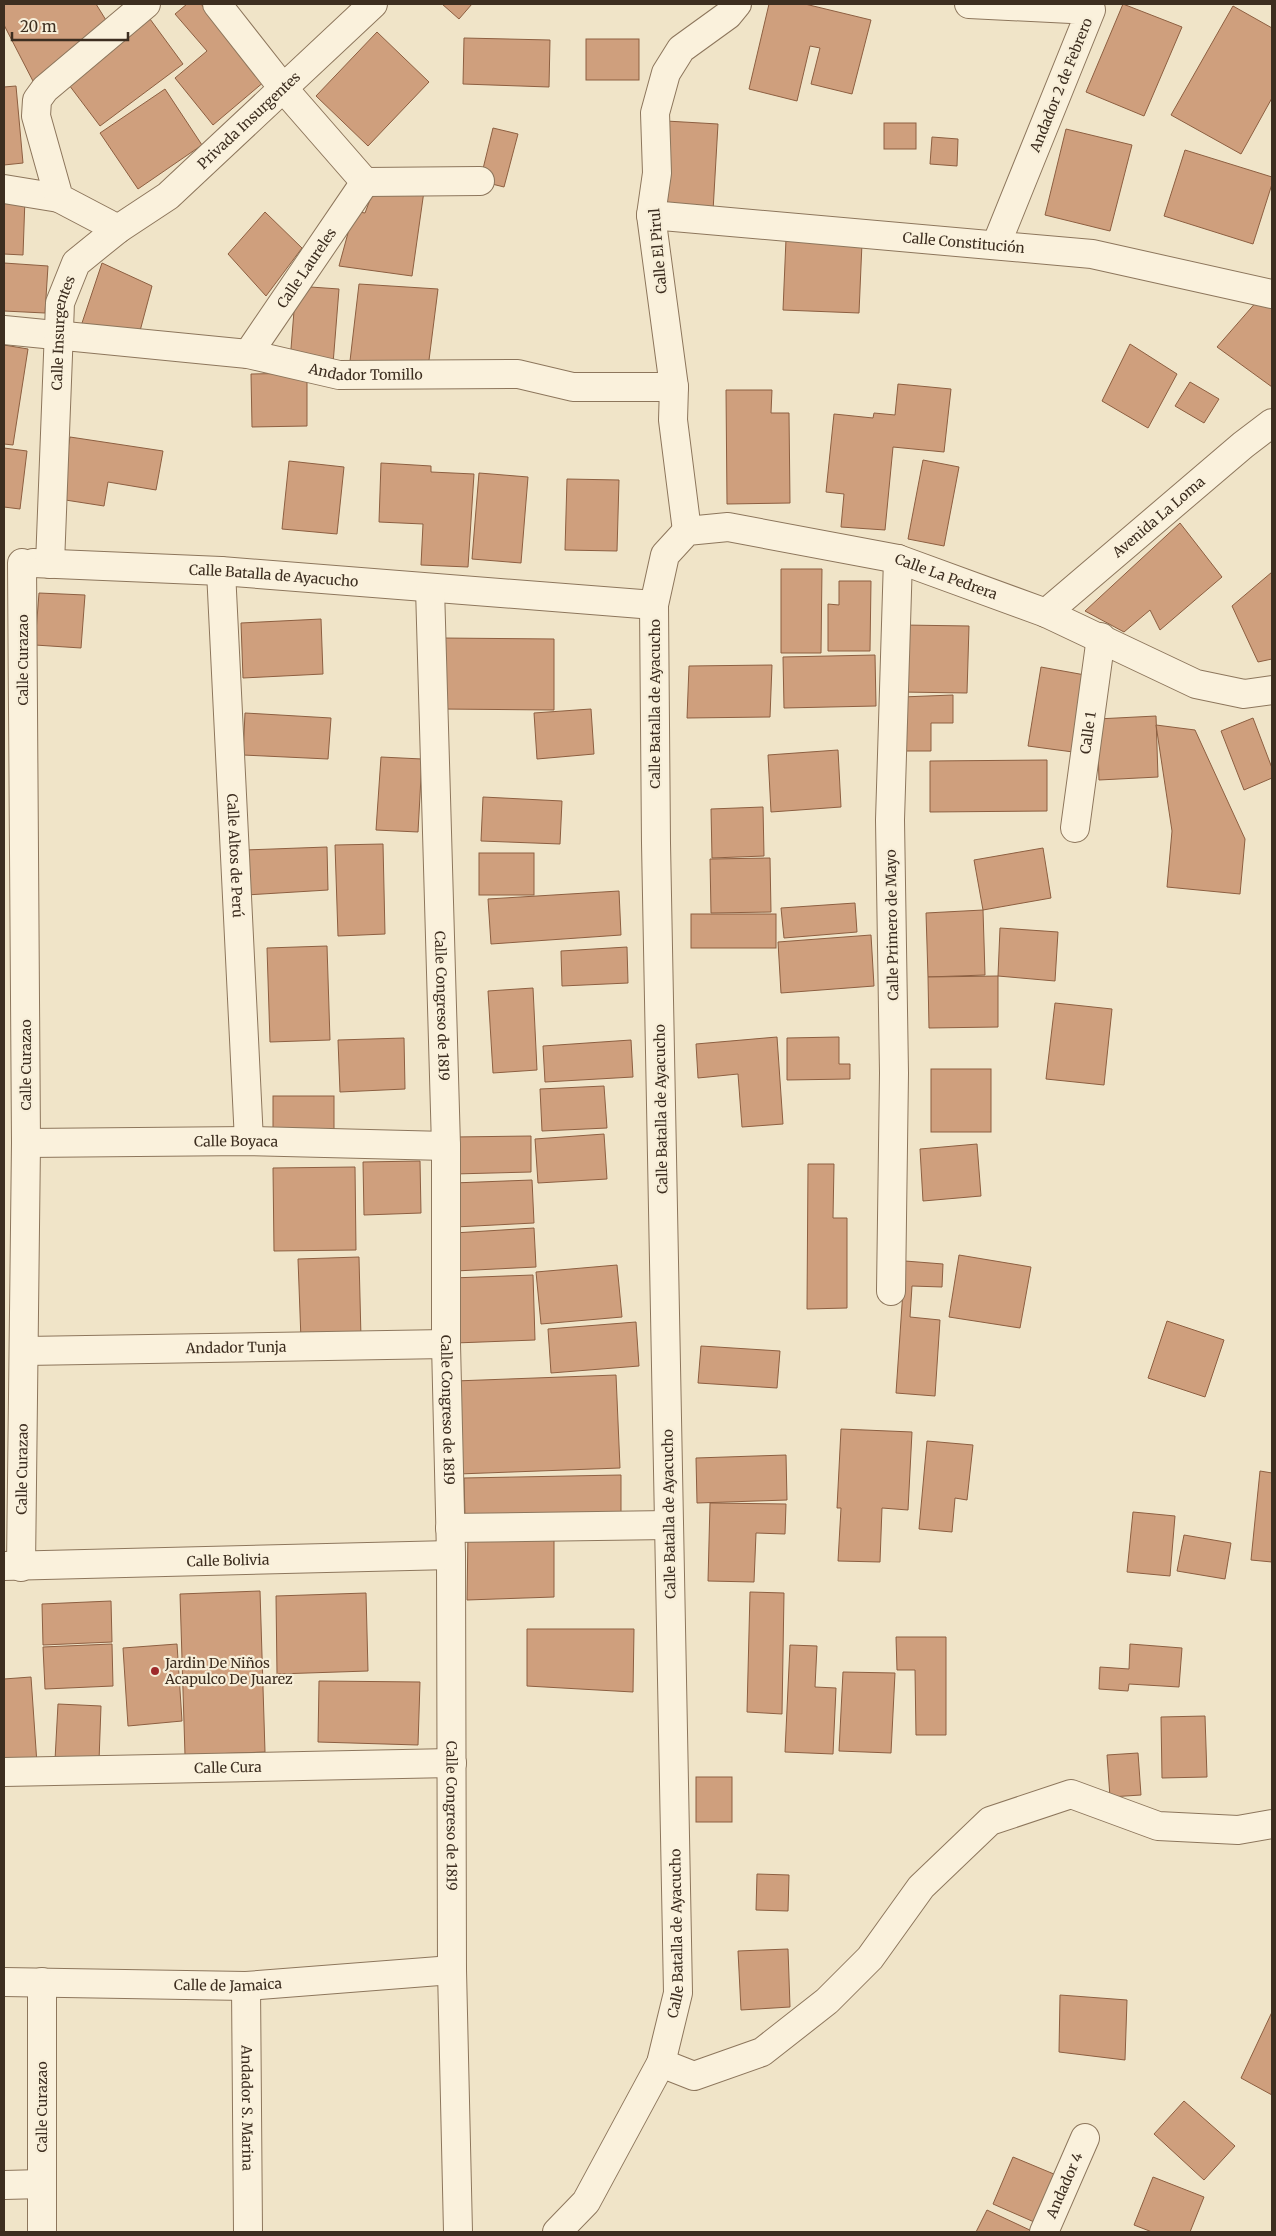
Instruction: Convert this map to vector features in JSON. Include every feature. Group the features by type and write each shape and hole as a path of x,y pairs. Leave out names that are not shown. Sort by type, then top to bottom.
{"street":[{"path":"59,198 36,116 37,100 45,89 146,4"},
{"path":"217,4 283,88 365,182 480,181"},
{"name":"Privada Insurgentes","path":"118,229 168,196 372,4"},
{"name":"Calle El Pirul","path":"686,531 673,420 674,387 651,215 657,173 655,113 666,74 681,48 728,15 737,4"},
{"name":"Andador 2 de Febrero","path":"969,4 1094,7 996,245"},
{"name":"Calle Laureles","path":"248,354 365,182"},
{"path":"4,189 59,198 118,229"},
{"name":"Calle Constitución","path":"651,215 1092,254 1272,294"},
{"name":"Calle Insurgentes","path":"50,564 60,303 76,263 118,229"},
{"name":"Andador Tomillo","path":"4,330 248,354 339,375 518,374 573,387 674,387"},
{"name":"Avenida La Loma","path":"1046,613 1243,445 1272,423"},
{"name":"Calle La Pedrera","path":"686,531 728,527 898,559 1046,613 1101,637 1196,684 1244,694 1272,690"},
{"path":"654,605 665,555 686,531"},
{"name":"Calle Primero de Mayo","path":"891,1291 894,1073 890,820 898,559"},
{"name":"Calle Batalla de Ayacucho","path":"13,562 222,571 654,605 656,853 678,1993 661,2063 586,2202 557,2232"},
{"name":"Calle Curazao","path":"13,562 26,1143 25,1351 13,1567"},
{"name":"Calle Altos de Perú","path":"222,571 248,1140"},
{"name":"Calle Congreso de 1819","path":"430,588 446,1146 446,1344 451,1554 452,1970 458,2232"},
{"name":"Calle 1","path":"1075,828 1101,637"},
{"name":"Calle Boyaca","path":"26,1143 248,1140 446,1146"},
{"name":"Andador Tunja","path":"25,1351 446,1344"},
{"path":"450,1528 669,1525"},
{"name":"Calle Bolivia","path":"13,1567 451,1554"},
{"name":"Calle Cura","path":"4,1772 452,1763"},
{"path":"661,2063 694,2076 762,2052 827,2001 870,1958 921,1887 990,1821 1072,1794 1158,1826 1238,1830 1272,1824"},
{"name":"Calle de Jamaica","path":"4,1982 246,1986 452,1970"},
{"name":"Calle Curazao","path":"42,1982 42,2232"},
{"name":"Andador S. Marina","path":"246,1986 248,2232"},
{"name":"Andador 4","path":"1044,2232 1085,2138"},
{"path":"4,2185 42,2184"}],"building":[{"path":"4,4 96,4 109,25 35,85 4,25"},
{"path":"187,4 201,4 265,81 213,125 175,78 207,51 175,14"},
{"path":"442,4 472,4 459,19"},
{"path":"769,4 805,4 871,20 852,94 811,84 820,48 810,46 797,101 749,89"},
{"path":"1123,4 1182,27 1144,116 1086,92"},
{"path":"1233,6 1272,28 1272,98 1241,154 1171,115"},
{"path":"150,19 183,64 100,126 66,81"},
{"path":"377,32 429,82 368,146 316,96"},
{"path":"464,38 550,40 549,87 463,84"},
{"path":"586,39 639,39 639,80 586,80"},
{"path":"16,86 23,163 4,165 4,87"},
{"path":"165,89 202,145 138,189 100,133"},
{"path":"666,121 718,124 713,211 661,209"},
{"path":"884,123 916,123 916,149 884,149"},
{"path":"493,128 518,134 504,187 480,181"},
{"path":"1066,129 1132,145 1110,231 1045,215"},
{"path":"932,137 958,139 957,166 930,164"},
{"path":"1185,150 1272,177 1272,184 1253,244 1164,216"},
{"path":"374,189 424,191 412,276 339,266 354,211 365,213"},
{"path":"4,197 25,198 23,255 4,254"},
{"path":"265,212 302,248 266,296 228,254"},
{"path":"786,239 862,243 859,313 783,310"},
{"path":"4,263 48,266 45,313 4,311"},
{"path":"102,263 152,286 140,331 81,326"},
{"path":"359,284 438,289 428,368 350,361"},
{"path":"296,286 339,289 333,364 290,361"},
{"path":"1258,300 1272,304 1272,387 1217,347"},
{"path":"1130,344 1177,374 1148,428 1102,401"},
{"path":"4,345 28,349 13,445 4,444"},
{"path":"307,373 307,426 252,427 251,374"},
{"path":"1190,382 1219,399 1204,423 1175,406"},
{"path":"898,384 951,389 944,452 893,447 885,530 841,527 844,494 826,492 834,414 873,418 874,413 895,415"},
{"path":"726,390 772,390 771,413 789,413 790,503 727,504"},
{"path":"70,437 163,451 156,490 108,482 104,506 59,499"},
{"path":"4,448 27,451 20,509 4,507"},
{"path":"923,460 959,467 944,546 908,539"},
{"path":"289,461 344,467 337,534 282,529"},
{"path":"381,463 431,466 431,472 474,474 468,567 421,565 423,524 379,522"},
{"path":"479,473 528,477 521,563 472,559"},
{"path":"567,479 619,480 617,551 565,550"},
{"path":"1180,523 1222,577 1160,630 1150,610 1124,632 1085,611"},
{"path":"781,569 822,569 821,653 781,653"},
{"path":"1272,572 1272,659 1258,662 1232,606"},
{"path":"839,581 871,581 870,651 828,651 828,604 839,605"},
{"path":"39,593 85,595 81,648 35,645"},
{"path":"321,619 323,674 243,678 241,623"},
{"path":"903,625 969,626 967,693 901,692"},
{"path":"441,638 554,639 554,710 440,709"},
{"path":"875,655 876,706 784,708 783,657"},
{"path":"772,665 770,717 687,718 689,666"},
{"path":"1041,667 1085,675 1073,752 1028,746"},
{"path":"953,695 953,723 931,723 931,751 902,751 902,697"},
{"path":"591,709 594,754 537,759 534,713"},
{"path":"245,713 331,718 328,759 243,755"},
{"path":"1156,716 1158,777 1099,780 1097,719"},
{"path":"1253,718 1272,768 1272,778 1244,790 1221,731"},
{"path":"1156,725 1195,730 1245,839 1240,894 1167,887 1172,831"},
{"path":"838,750 841,807 771,812 768,755"},
{"path":"381,757 422,759 418,832 376,830"},
{"path":"1047,760 1047,811 930,812 930,761"},
{"path":"483,797 562,801 560,844 481,841"},
{"path":"763,807 764,856 712,858 711,809"},
{"path":"383,844 385,934 338,936 335,845"},
{"path":"327,847 328,890 246,895 245,850"},
{"path":"1043,848 1051,898 983,910 974,860"},
{"path":"479,853 534,853 534,895 479,895"},
{"path":"770,858 771,912 711,913 710,859"},
{"path":"619,891 621,935 491,944 488,899"},
{"path":"855,903 857,932 784,938 781,908"},
{"path":"983,910 985,975 928,977 926,913"},
{"path":"691,914 776,914 776,948 691,948"},
{"path":"1000,928 1058,932 1055,981 998,976"},
{"path":"871,935 874,986 781,993 778,942"},
{"path":"327,946 330,1040 270,1042 267,948"},
{"path":"627,947 628,983 562,986 561,951"},
{"path":"998,976 998,1027 929,1028 928,977"},
{"path":"533,988 537,1070 493,1073 488,991"},
{"path":"1055,1003 1112,1009 1104,1085 1046,1079"},
{"path":"777,1037 783,1124 742,1127 738,1074 698,1078 696,1044"},
{"path":"839,1037 839,1064 850,1064 850,1079 787,1080 787,1038"},
{"path":"404,1038 405,1089 340,1092 338,1040"},
{"path":"631,1040 633,1077 545,1082 543,1046"},
{"path":"931,1069 991,1069 991,1132 931,1132"},
{"path":"604,1086 607,1128 542,1131 540,1089"},
{"path":"273,1096 334,1096 334,1133 273,1133"},
{"path":"604,1134 607,1179 538,1183 535,1139"},
{"path":"531,1136 531,1172 454,1174 454,1137"},
{"path":"977,1144 981,1196 923,1201 920,1149"},
{"path":"420,1161 421,1213 364,1215 363,1162"},
{"path":"808,1164 834,1164 833,1218 847,1218 847,1308 807,1309"},
{"path":"355,1167 356,1250 274,1251 273,1168"},
{"path":"532,1180 534,1223 455,1227 453,1183"},
{"path":"534,1228 536,1267 455,1271 454,1233"},
{"path":"959,1255 1031,1267 1020,1328 949,1317"},
{"path":"359,1257 361,1338 301,1340 298,1259"},
{"path":"905,1261 943,1264 942,1287 912,1286 910,1317 940,1320 935,1396 896,1393"},
{"path":"617,1265 622,1317 541,1324 536,1272"},
{"path":"533,1275 535,1340 455,1343 452,1278"},
{"path":"1167,1321 1224,1340 1205,1397 1148,1378"},
{"path":"636,1322 639,1366 551,1373 548,1329"},
{"path":"701,1346 780,1351 777,1388 698,1383"},
{"path":"616,1375 620,1468 458,1474 455,1381"},
{"path":"841,1429 912,1432 908,1510 882,1508 880,1562 838,1561 841,1508 837,1508"},
{"path":"927,1441 973,1445 967,1500 955,1498 952,1532 919,1529"},
{"path":"786,1455 787,1500 697,1503 696,1458"},
{"path":"1260,1471 1272,1473 1272,1562 1251,1560"},
{"path":"621,1475 621,1514 465,1517 464,1478"},
{"path":"710,1503 786,1504 785,1534 756,1533 754,1582 708,1581"},
{"path":"1133,1512 1175,1516 1170,1576 1127,1572"},
{"path":"554,1531 554,1597 467,1600 468,1533"},
{"path":"1184,1535 1231,1543 1225,1579 1177,1571"},
{"path":"260,1591 265,1752 185,1755 180,1594"},
{"path":"750,1592 784,1593 782,1714 747,1712"},
{"path":"366,1593 368,1671 277,1674 276,1596"},
{"path":"111,1601 112,1642 43,1645 42,1604"},
{"path":"527,1629 634,1629 633,1692 527,1686"},
{"path":"896,1637 946,1637 946,1735 916,1735 915,1670 897,1670"},
{"path":"112,1644 113,1686 45,1689 43,1647"},
{"path":"177,1644 182,1721 128,1726 123,1648"},
{"path":"1130,1644 1182,1648 1179,1687 1129,1684 1128,1691 1099,1689 1100,1667 1129,1669"},
{"path":"790,1645 817,1646 815,1687 836,1688 833,1754 785,1752"},
{"path":"843,1672 895,1673 891,1753 839,1751"},
{"path":"31,1677 37,1764 4,1766 4,1679"},
{"path":"319,1681 420,1682 418,1745 318,1742"},
{"path":"58,1704 101,1706 99,1761 55,1760"},
{"path":"1205,1716 1207,1777 1162,1778 1161,1717"},
{"path":"1138,1753 1141,1795 1110,1797 1107,1755"},
{"path":"696,1777 732,1777 732,1822 696,1822"},
{"path":"757,1874 789,1875 788,1911 756,1910"},
{"path":"788,1949 790,2007 741,2010 738,1951"},
{"path":"1060,1995 1127,2000 1125,2060 1059,2052"},
{"path":"1272,2012 1272,2095 1241,2078"},
{"path":"1184,2101 1235,2146 1204,2180 1154,2134"},
{"path":"1013,2157 1061,2177 1041,2225 993,2204"},
{"path":"1153,2177 1204,2197 1190,2232 1152,2232 1134,2225"},
{"path":"987,2210 1034,2232 976,2232"}],"place":[{"name":"Jardin De Niños Acapulco De Juarez","path":"155,1671"}]}
